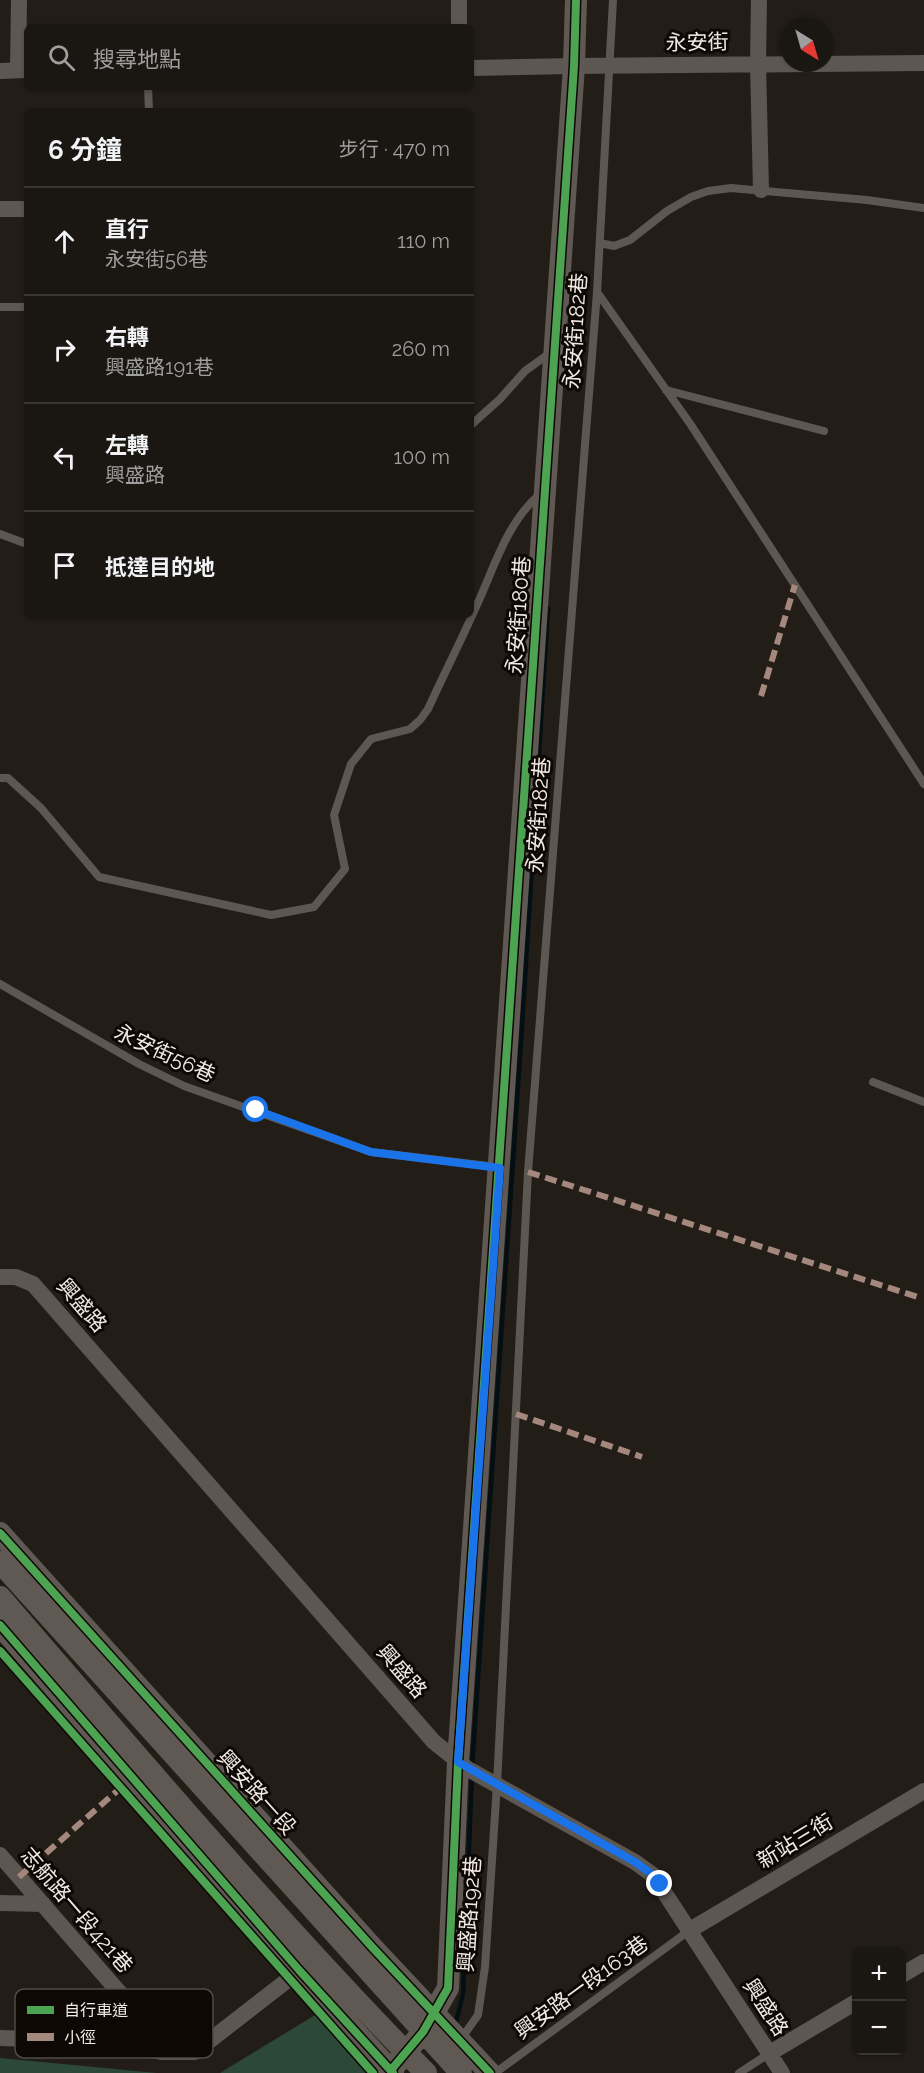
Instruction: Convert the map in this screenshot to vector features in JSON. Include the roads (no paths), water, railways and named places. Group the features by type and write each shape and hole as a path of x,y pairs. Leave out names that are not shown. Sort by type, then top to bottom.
{"street":[{"path":"0,71 22,70 19,0"},
{"path":"459,0 459,24"},
{"name":"永安街180巷","path":"392,2072 429,2023 448,1989 553,351 579,66 576,0"},
{"path":"759,0 761,190"},
{"name":"永安街","path":"474,68 924,63"},
{"path":"0,208 24,209"},
{"name":"興盛路","path":"0,1277 16,1277 33,1284 434,1742 463,1766 635,1862 653,1875 782,2073"},
{"name":"興安路一段","path":"2,1539 173,1741"},
{"name":"興安路一段","path":"0,1562 173,1741 429,2023 461,2073"},
{"path":"0,1597 139,1772"},
{"path":"0,1625 139,1772 307,1962 392,2072"},
{"name":"新站三街","path":"690,1930 924,1791"},
{"name":"志航路一段421巷","path":"0,1855 116,1989"},
{"path":"0,1903 43,1905"},
{"path":"213,2038 307,1962"},
{"path":"307,1962 426,2073"},
{"path":"906,1973 924,1962"},
{"path":"770,2053 852,2004"},
{"name":"興安路一段","path":"429,2023 460,2041 490,2073"},
{"path":"0,2038 15,2038"}],"lane":[{"name":"永安街182巷","path":"492,1781 528,1172 597,292 613,0"},
{"path":"148,90 149,108"},
{"path":"600,243 614,246 630,240 667,211 691,197 708,191 731,188 867,200 924,208"},
{"path":"597,292 666,390 782,564 924,784"},
{"path":"0,307 24,307"},
{"path":"474,423 493,407 525,371 553,351"},
{"path":"666,390 824,431"},
{"path":"474,612 509,532 526,506 545,489"},
{"path":"0,534 24,543"},
{"path":"0,778 8,778 41,808 99,877 271,915 314,907 345,869 334,815 351,764 371,739 410,729 420,720 471,618"},
{"name":"永安街56巷","path":"0,984 139,1064 184,1086 371,1152 500,1168"},
{"path":"873,1082 924,1102"},
{"name":"興盛路192巷","path":"460,2041 478,2015 484,1967 492,1781"},
{"name":"興安路一段163巷","path":"495,2073 690,1930"},
{"path":"739,2073 770,2053"}],"waterway":[{"path":"472,1767 548,608"},
{"path":"455,2026 463,1994 472,1775"}]}
